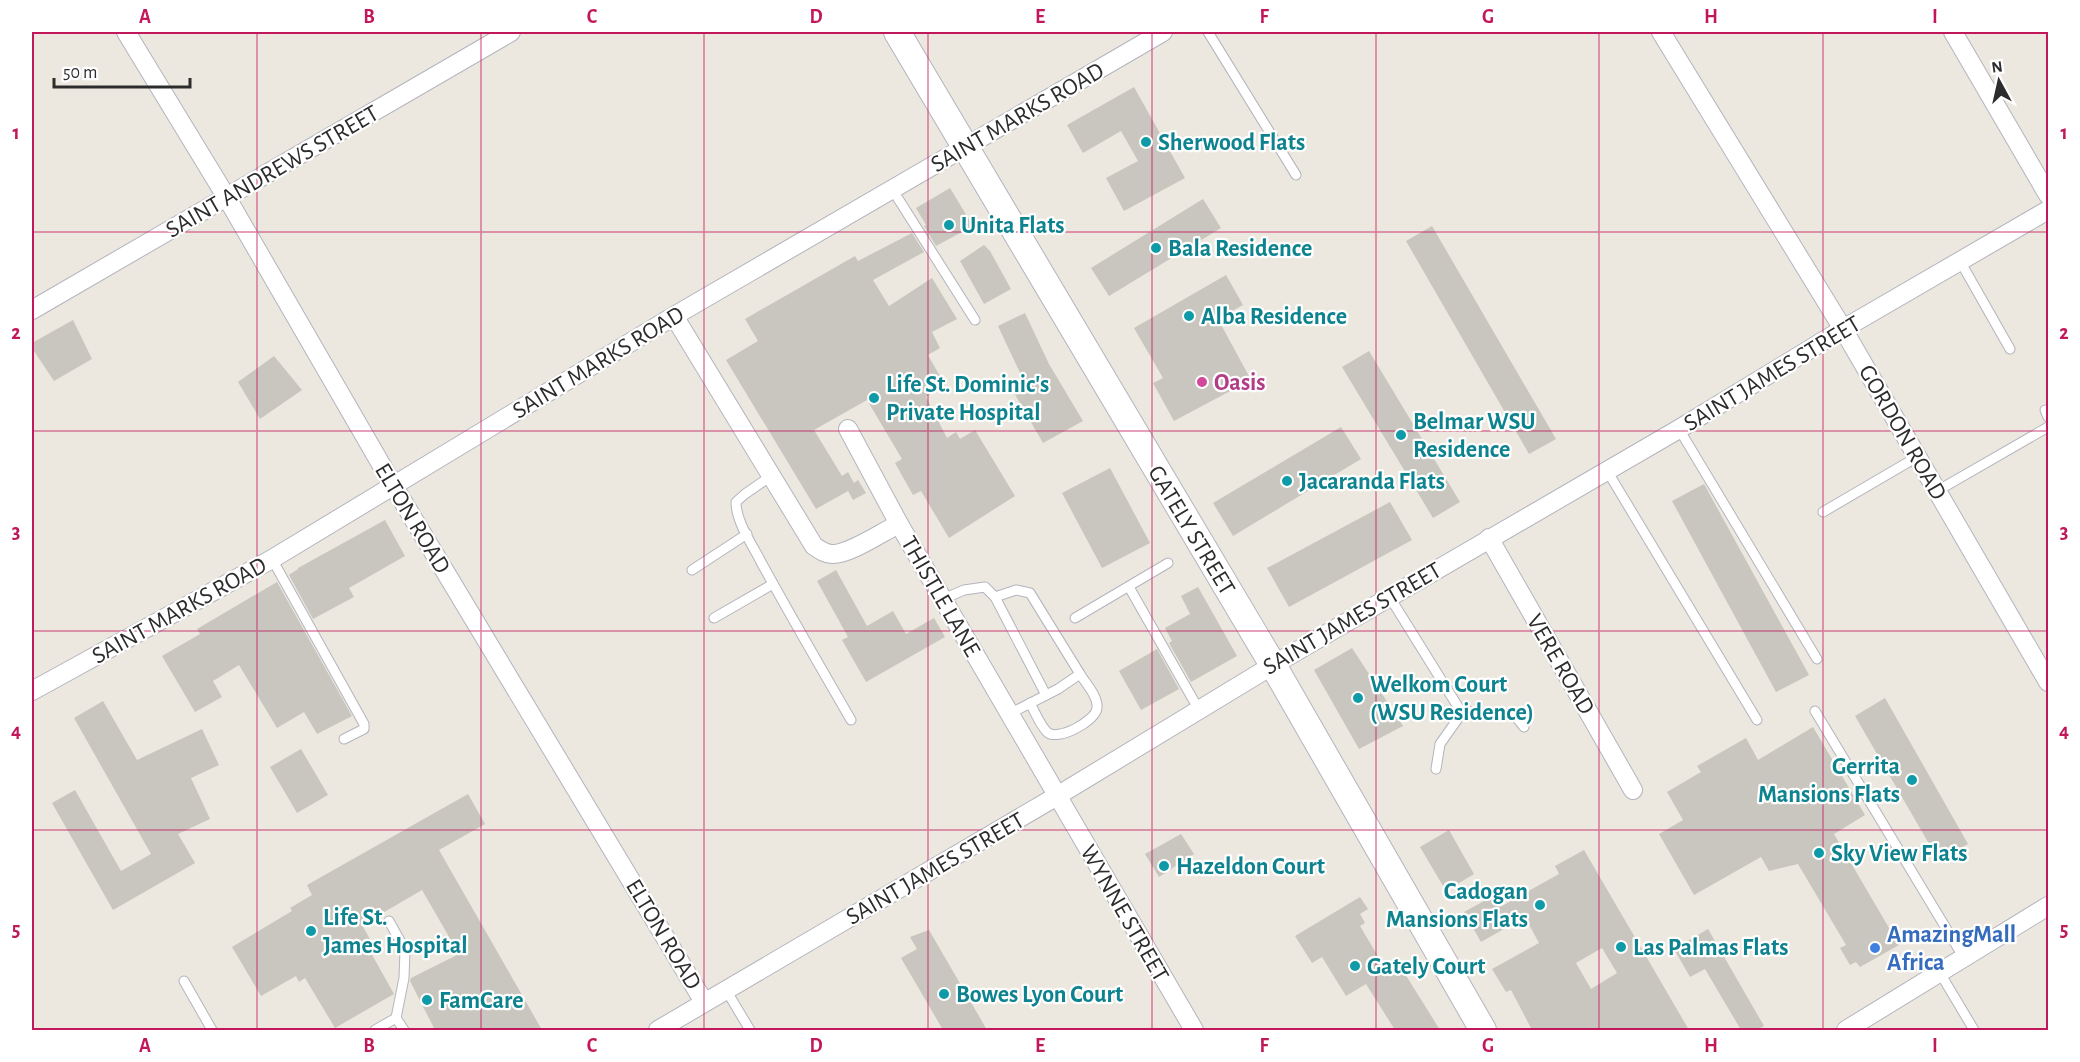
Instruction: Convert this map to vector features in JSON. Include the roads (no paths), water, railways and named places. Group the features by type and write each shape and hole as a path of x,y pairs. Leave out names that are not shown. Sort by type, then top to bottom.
{"street":[{"name":"ELTON ROAD","path":"126,32 227,198 393,485 704,1002"},
{"name":"SAINT ANDREWS STREET","path":"32,310 511,32"},
{"name":"GATELY STREET","path":"897,32 1272,665 1484,1030"},
{"name":"SAINT MARKS ROAD","path":"32,691 272,559 674,316 1163,32"},
{"name":"GORDON ROAD","path":"1661,32 1843,329 2049,682"},
{"path":"1953,32 2049,195"},
{"name":"SAINT JAMES STREET","path":"658,1030 1057,796 1272,665 1606,469 1679,429 1843,329 2049,210"},
{"name":"THISTLE LANE","path":"674,316 814,546 822,552 832,554 847,551 899,524 1057,796"},
{"path":"848,429 899,524"},
{"name":"VERE ROAD","path":"1490,537 1633,790"},
{"name":"WYNNE STREET","path":"1057,796 1194,1030"},
{"path":"1846,1030 2049,906"}],"lane":[{"path":"1208,32 1296,175"},
{"path":"892,189 975,320"},
{"path":"1960,261 2010,349"},
{"path":"1937,491 2049,427"},
{"path":"1679,429 1817,659"},
{"path":"1823,512 1917,457"},
{"path":"1606,469 1757,720"},
{"path":"771,476 736,502 736,510 773,584 851,720"},
{"path":"692,570 747,534"},
{"path":"272,559 364,724 364,729 344,739"},
{"path":"1075,618 1168,563"},
{"path":"714,618 773,584"},
{"path":"1129,586 1199,710"},
{"path":"943,599 964,590 985,587 995,597 1046,695"},
{"path":"995,597 1016,590 1030,593 1095,698 1097,710 1094,717 1078,727 1052,735 1047,732 1030,703"},
{"path":"1389,597 1460,710 1506,714 1516,717 1524,727"},
{"path":"1009,714 1080,674"},
{"path":"1436,769 1440,744 1457,720 1460,710"},
{"path":"1815,711 1964,958"},
{"path":"389,921 405,950 404,978 396,1018 404,1030"},
{"path":"1940,973 1974,1030"},
{"path":"184,981 212,1030"},
{"path":"726,990 750,1030"},
{"path":"375,1030 396,1018"}],"place":[{"name":"Sherwood Flats","path":"1146,142"},
{"name":"Unita Flats","path":"949,225"},
{"name":"Bala Residence","path":"1156,248"},
{"name":"Alba Residence","path":"1189,316"},
{"name":"Oasis","path":"1202,382"},
{"name":"Life St. Dominic's Private Hospital","path":"874,398"},
{"name":"Belmar WSU Residence","path":"1401,435"},
{"name":"Jacaranda Flats","path":"1287,481"},
{"name":"Welkom Court (WSU Residence)","path":"1358,698"},
{"name":"Gerrita Mansions Flats","path":"1912,780"},
{"name":"Sky View Flats","path":"1819,853"},
{"name":"Hazeldon Court","path":"1164,866"},
{"name":"Cadogan Mansions Flats","path":"1540,905"},
{"name":"Life St. James Hospital","path":"311,931"},
{"name":"Las Palmas Flats","path":"1621,947"},
{"name":"AmazingMall Africa","path":"1875,948"},
{"name":"Gately Court","path":"1355,966"},
{"name":"Bowes Lyon Court","path":"944,994"},
{"name":"FamCare","path":"427,1000"}]}
